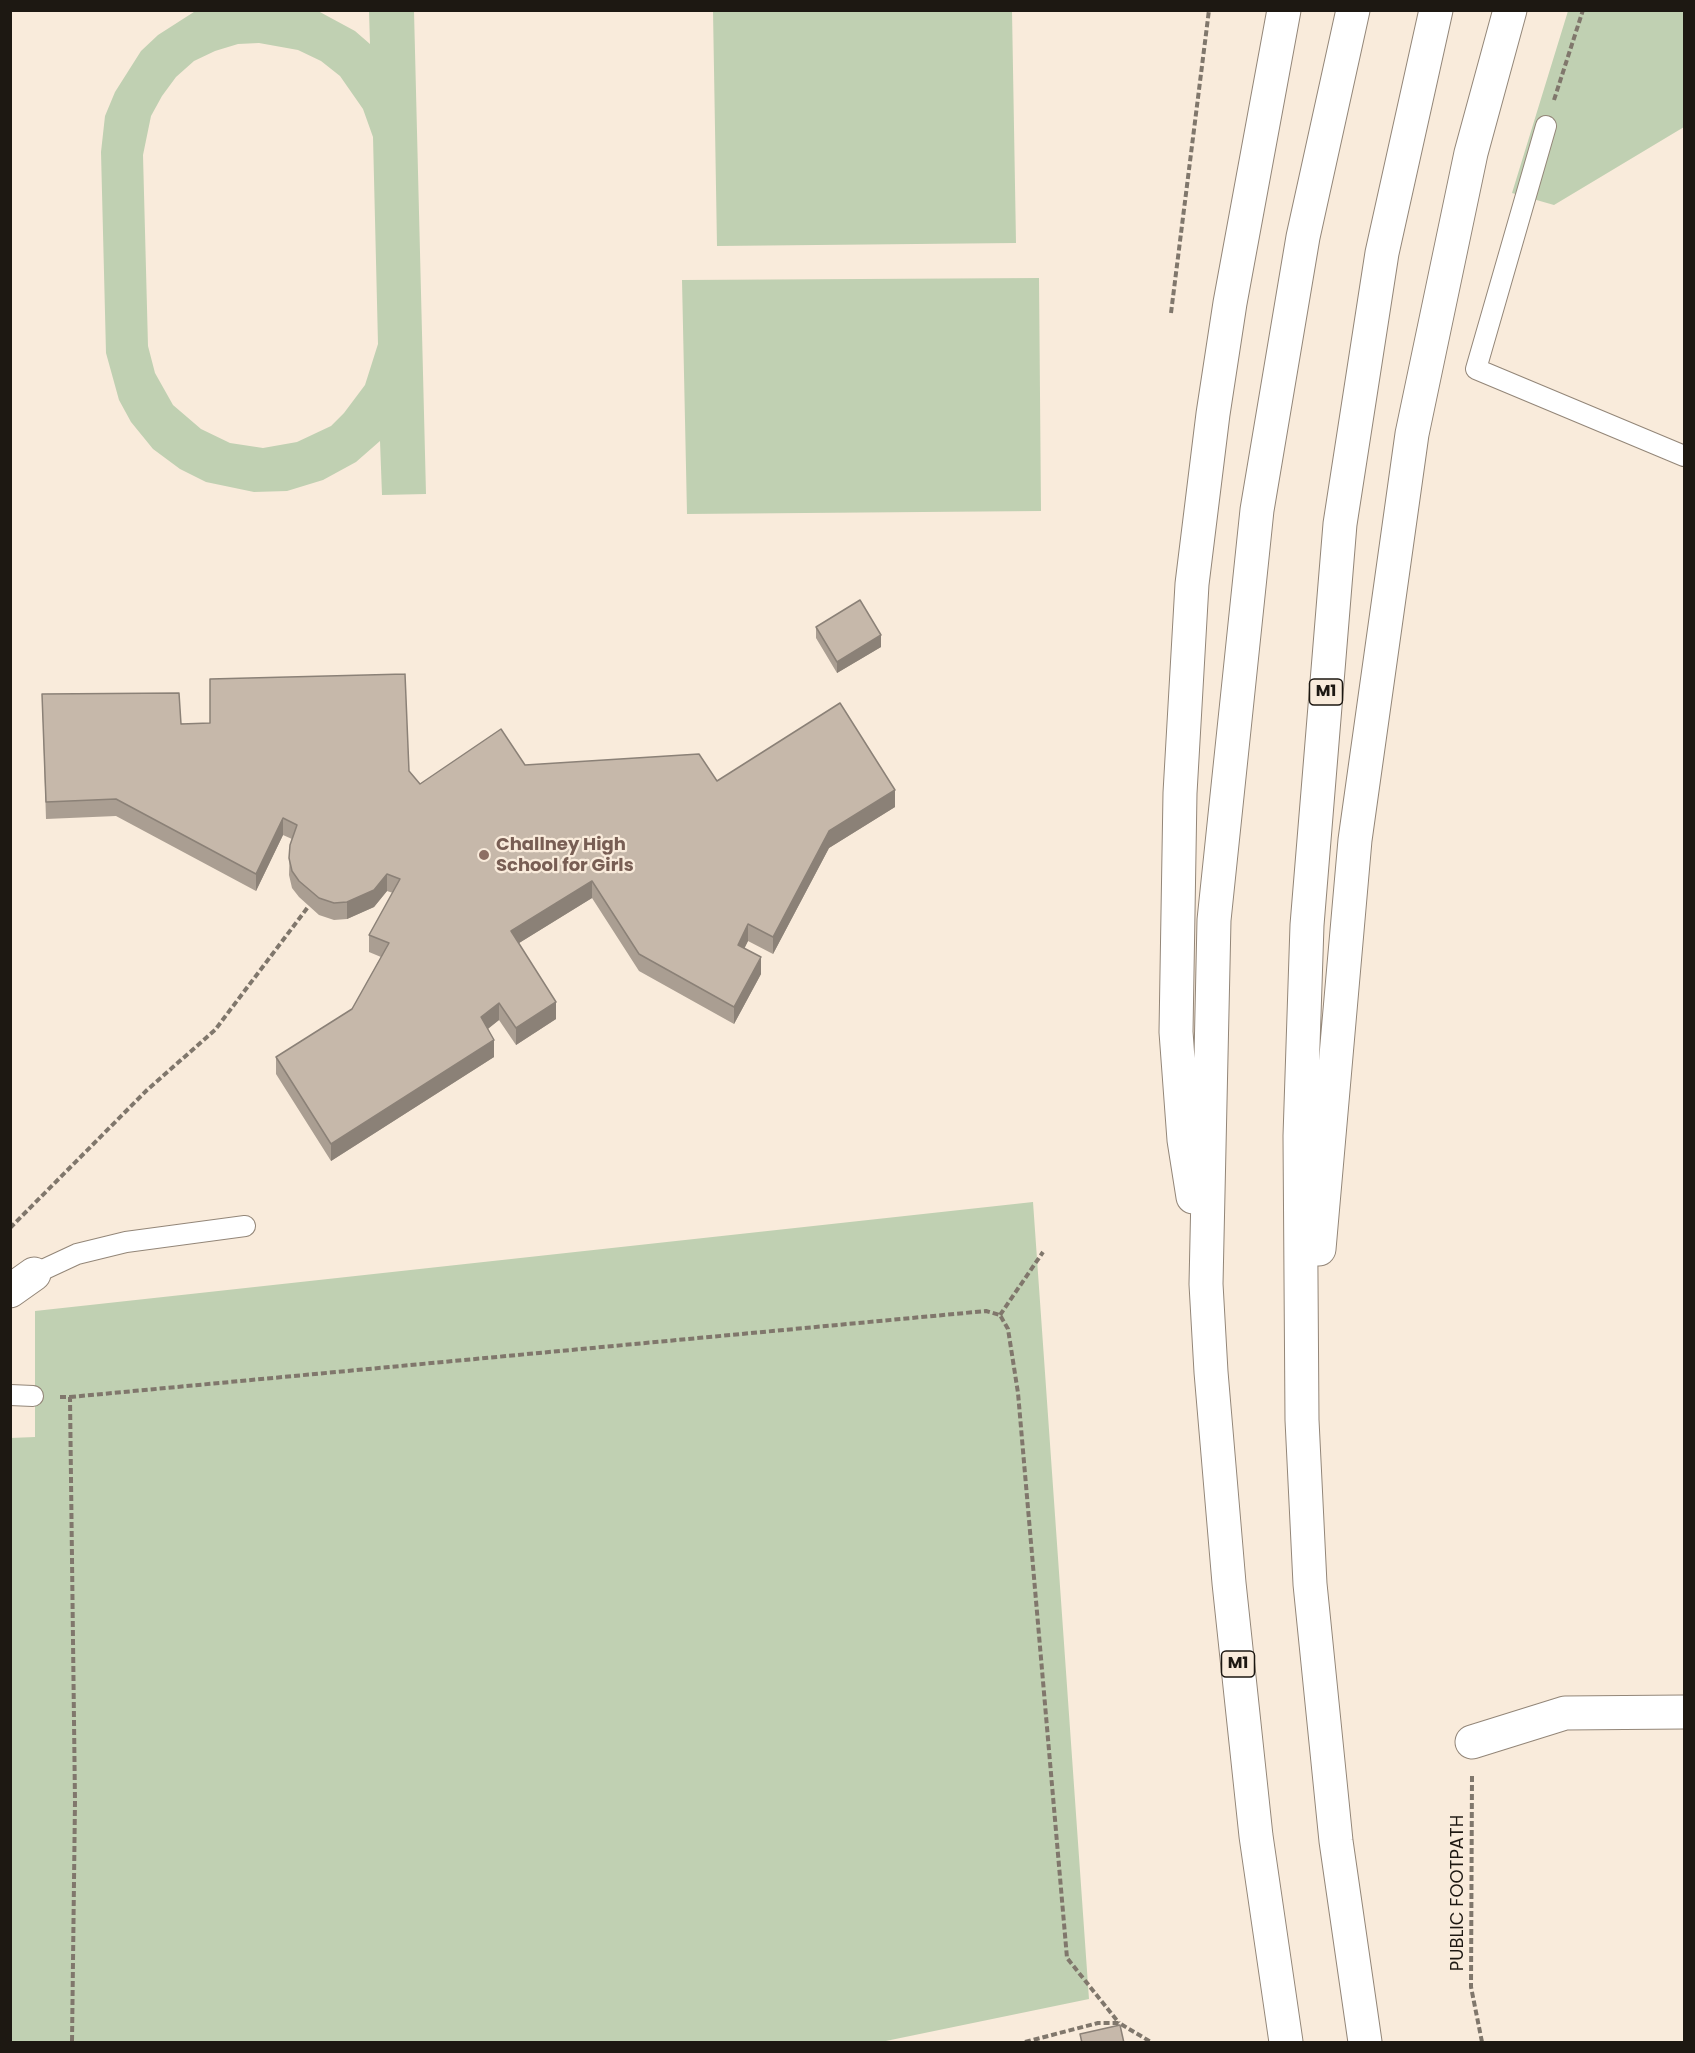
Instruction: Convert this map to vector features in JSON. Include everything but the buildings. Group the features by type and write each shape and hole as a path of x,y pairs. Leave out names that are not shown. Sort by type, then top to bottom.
{"main road":[{"path":"1206,1284 1184,1140 1176,1032 1180,793 1192,584 1215,403 1284,10"},
{"name":"M1","path":"1286,2043 1256,1836 1230,1595 1206,1284 1214,920 1257,510 1303,237 1353,10"},
{"name":"M1","path":"1365,2043 1336,1841 1310,1584 1302,1420 1300,1136 1307,925 1340,524 1382,253 1436,10"},
{"path":"1302,1383 1319,1254 1355,840 1412,434 1471,153 1510,10"},
{"path":"1472,1742 1565,1713 1684,1712"}],"lane":[{"path":"1546,126 1476,369 1684,456"},
{"path":"22,1282 77,1254 126,1242 245,1226"},
{"path":"10,1395 33,1396"}],"path":[{"path":"1172,313 1209,10"},
{"path":"1546,126 1583,10"},
{"path":"10,1228 147,1090 215,1030 308,907"},
{"path":"1000,1314 1042,1252"},
{"path":"33,1396 70,1397 986,1311 1000,1314 1008,1329 1018,1393 1066,1958 1119,2023 1151,2043"},
{"path":"70,1397 75,1801 72,2043"},
{"name":"PUBLIC FOOTPATH","path":"1472,1742 1472,1987 1482,2043"},
{"path":"1025,2043 1098,2023 1119,2023"}],"green space":[{"path":"197,10 318,11 355,31 370,44 369,11 414,11 426,494 382,495 380,441 356,462 323,480 287,491 254,492 206,482 180,469 153,449 131,422 119,400 106,353 101,152 105,116 115,92 141,51 158,35","holes":["259,43 298,50 321,61 340,76 363,109 373,137 378,344 365,385 331,426 297,442 263,448 230,443 201,429 173,405 155,373 148,346 143,155 151,116 176,77 194,61 238,44"]},
{"path":"713,11 1012,11 1016,243 717,246"},
{"path":"1568,11 1684,11 1684,127 1554,205 1512,193"},
{"path":"1039,278 1041,511 687,514 682,280"},
{"path":"1033,1202 1089,1999 881,2042 11,2042 10,1438 35,1437 35,1311"}],"place":[{"name":"Challney High School for Girls","path":"484,855"}]}
